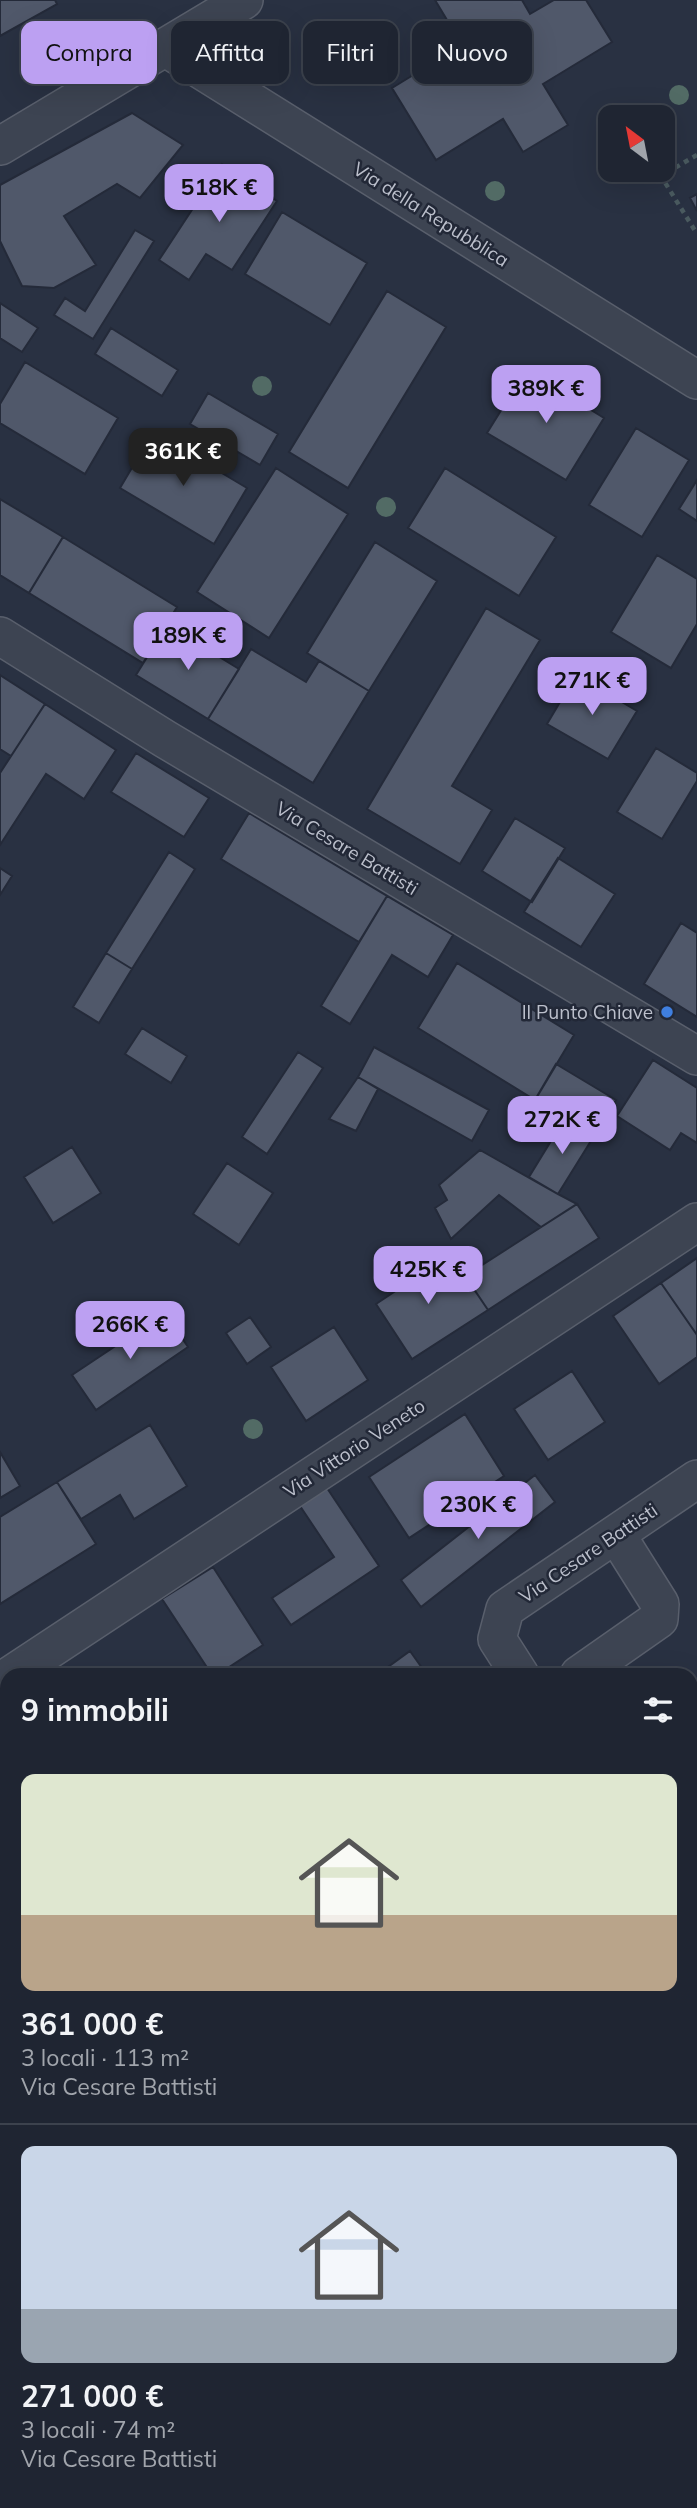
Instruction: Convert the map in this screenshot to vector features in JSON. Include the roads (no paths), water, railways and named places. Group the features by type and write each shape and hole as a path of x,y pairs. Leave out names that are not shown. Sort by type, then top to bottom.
{"street":[{"path":"0,145 244,0"},
{"name":"Via della Repubblica","path":"166,48 697,380"},
{"name":"Via Cesare Battisti","path":"0,636 177,746 697,1056"},
{"name":"Via Vittorio Veneto","path":"21,1668 697,1222"},
{"name":"Via Cesare Battisti","path":"516,1668 497,1639 505,1609 697,1479"},
{"path":"589,1668 659,1619 660,1604 616,1534"}],"place":[{"name":"Il Punto Chiave","path":"667,1012"}]}
